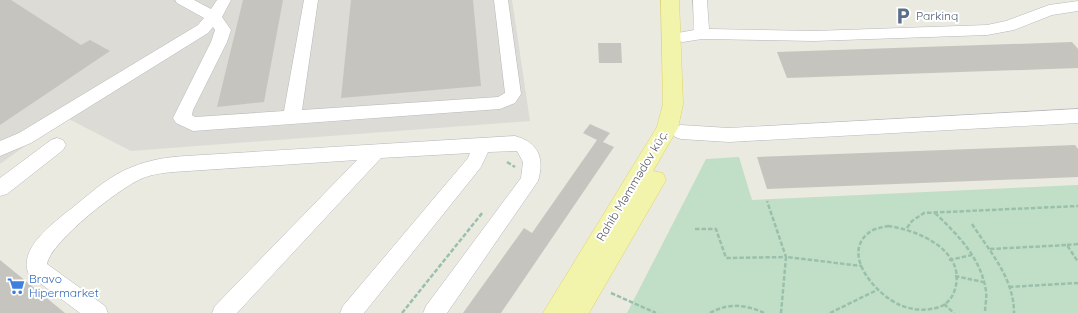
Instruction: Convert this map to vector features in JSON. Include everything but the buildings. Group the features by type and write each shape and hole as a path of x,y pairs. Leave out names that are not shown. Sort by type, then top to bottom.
{"main road":[{"name":"Rahib Məmmədov küç.","path":"556,313 659,144 674,130 670,0"},
{"path":"575,313 593,284 685,109 692,35 680,0"}],"lane":[{"path":"182,0 214,17 223,30 219,42 182,118 192,124 500,103 509,99 513,94 501,0"},
{"path":"0,149 25,138 203,29 214,17 224,0"},
{"path":"292,117 311,0"},
{"path":"700,0 692,35 814,36 987,30 1009,26 1049,10 1078,6"},
{"path":"674,130 729,135 1078,116"},
{"path":"96,313 36,268 36,259 43,245 61,228 123,180 138,172 158,167 515,143 523,145 532,157 534,168 529,181 434,313"},
{"path":"0,188 58,145"},
{"path":"351,313 475,162 482,145"},
{"path":"223,313 377,152"}],"path":[{"path":"507,162 516,167 512,174"},
{"path":"767,201 786,257 781,313"},
{"path":"907,228 909,223 924,213 1078,206"},
{"path":"402,313 483,210"},
{"path":"934,213 960,238 972,255 986,289 985,313"},
{"path":"972,224 990,249 1010,287 1014,313"},
{"path":"888,226 907,228 927,237 943,251 949,260 954,268 956,285 950,300 936,309 917,310 896,303 877,290 864,274 858,256 862,241 872,230 888,226"},
{"path":"695,229 716,229 726,258 786,257 862,266"},
{"path":"990,249 1078,244"},
{"path":"1067,245 1078,262"},
{"path":"949,260 972,255"},
{"path":"955,276 983,282"},
{"path":"1010,287 1078,283"},
{"path":"593,284 656,313"},
{"path":"830,313 877,290"},
{"path":"710,313 720,307 737,304 756,308 764,313"},
{"path":"944,304 954,313"}],"shaded area":[{"path":"0,0 512,0 530,121 131,151 65,117 0,164"}],"green space":[{"path":"739,157 752,200 1078,185 1078,313 627,313 706,159"}],"place":[{"name":"Parkinq","path":"903,16"},
{"name":"Bravo Hipermarket","path":"16,286"}]}
